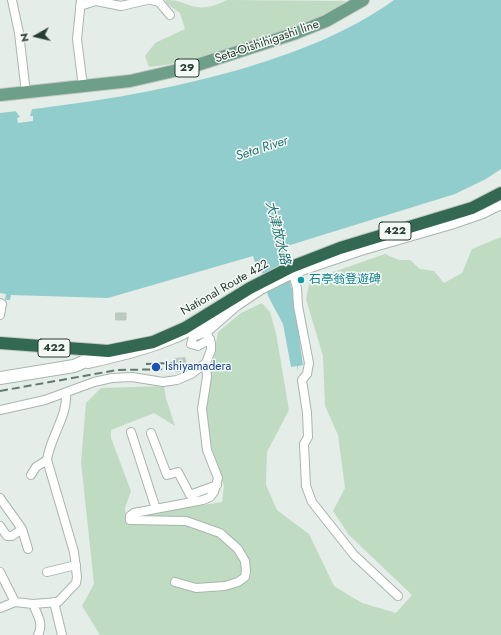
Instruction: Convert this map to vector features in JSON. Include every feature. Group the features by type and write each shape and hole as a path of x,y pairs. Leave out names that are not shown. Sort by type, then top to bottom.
{"highway":[{"name":"National Route 422","path":"0,343 108,351 205,329 235,297 263,281 340,248 450,220 501,193"}],"main road":[{"name":"Seta-Oishihigashi line","path":"0,96 130,81 198,65 326,21 363,0"}],"street":[{"path":"12,0 19,33 26,93"},
{"path":"83,87 77,44 81,3 96,1 121,6 147,0"},
{"path":"151,0 159,2 170,15"},
{"path":"450,220 483,214 501,205"},
{"path":"0,378 92,364 151,349 205,329 291,270 297,288 298,306 309,363 307,374 302,380 307,413 308,437 304,444 306,486 312,502 354,555 398,596"},
{"path":"0,303 2,304 0,315"},
{"path":"0,410 44,400 94,382 112,378 132,377 164,382 177,380 191,374 206,362 212,350 205,329"},
{"path":"74,366 108,351"},
{"path":"175,582 196,588 210,588 231,584 244,577 246,571 245,561 238,549 220,533 186,521 130,520 130,516 134,513 204,500 210,497 217,485 218,478 207,450 202,409 207,377 206,362"},
{"path":"0,608 15,602 33,604 58,602 76,583 76,565 66,519 59,504 56,485 47,460 48,451 66,404 66,392"},
{"path":"131,432 156,508"},
{"path":"151,433 167,475 178,472 190,495 217,485"},
{"path":"31,475 36,467 47,460"},
{"path":"0,498 22,529 28,549"},
{"path":"0,526 7,536 12,536 22,529"},
{"path":"47,572 76,565"},
{"path":"0,572 15,602"},
{"path":"54,602 62,635"},
{"path":"33,604 40,619 40,630 38,635"}],"green space":[{"path":"166,0 201,7 213,6 227,0 346,1 329,12 310,21 241,45 196,59 149,67 145,56 155,43 185,29 180,13 166,3"},
{"path":"501,237 501,635 100,635 82,606 94,584 81,462 86,403 101,388 164,386 166,398 175,426 154,413 111,430 111,438 131,491 125,508 126,517 222,502 224,486 213,455 205,408 218,332 241,313 262,303 270,312 276,333 289,410 267,452 266,485 277,510 309,534 334,586 362,603 396,613 412,595 349,535 333,511 345,488 338,435 325,406 323,356 306,299 310,280 385,254 399,260 410,260 420,269 434,271 444,283 462,273 472,249"}],"water":[{"path":"394,0 501,0 501,169 486,179 455,194 287,246 285,249 286,254 282,255 293,293 303,365 298,366 298,372 297,366 291,367 283,324 268,296 261,268 257,269 253,256 108,298 11,295 10,300 5,300 6,294 0,293 0,113 60,106 150,91 238,70 319,42 357,23"}],"pier":[{"path":"32,109 30,116 33,116 33,121 18,123 17,118 20,117 15,110"}],"building":[{"path":"116,313 126,313 126,320 116,320"},
{"path":"185,358 187,370 176,372 174,359"}],"railway":[{"path":"146,364 173,363"},
{"path":"0,391 117,370 174,369"}],"place":[{"name":"石亭翁登遊碑","path":"301,280"},
{"name":"Ishiyamadera","path":"156,367"}],"water label":[{"name":"Seta River","path":"262,149"},
{"name":"大津放水路","path":"277,233"}]}
